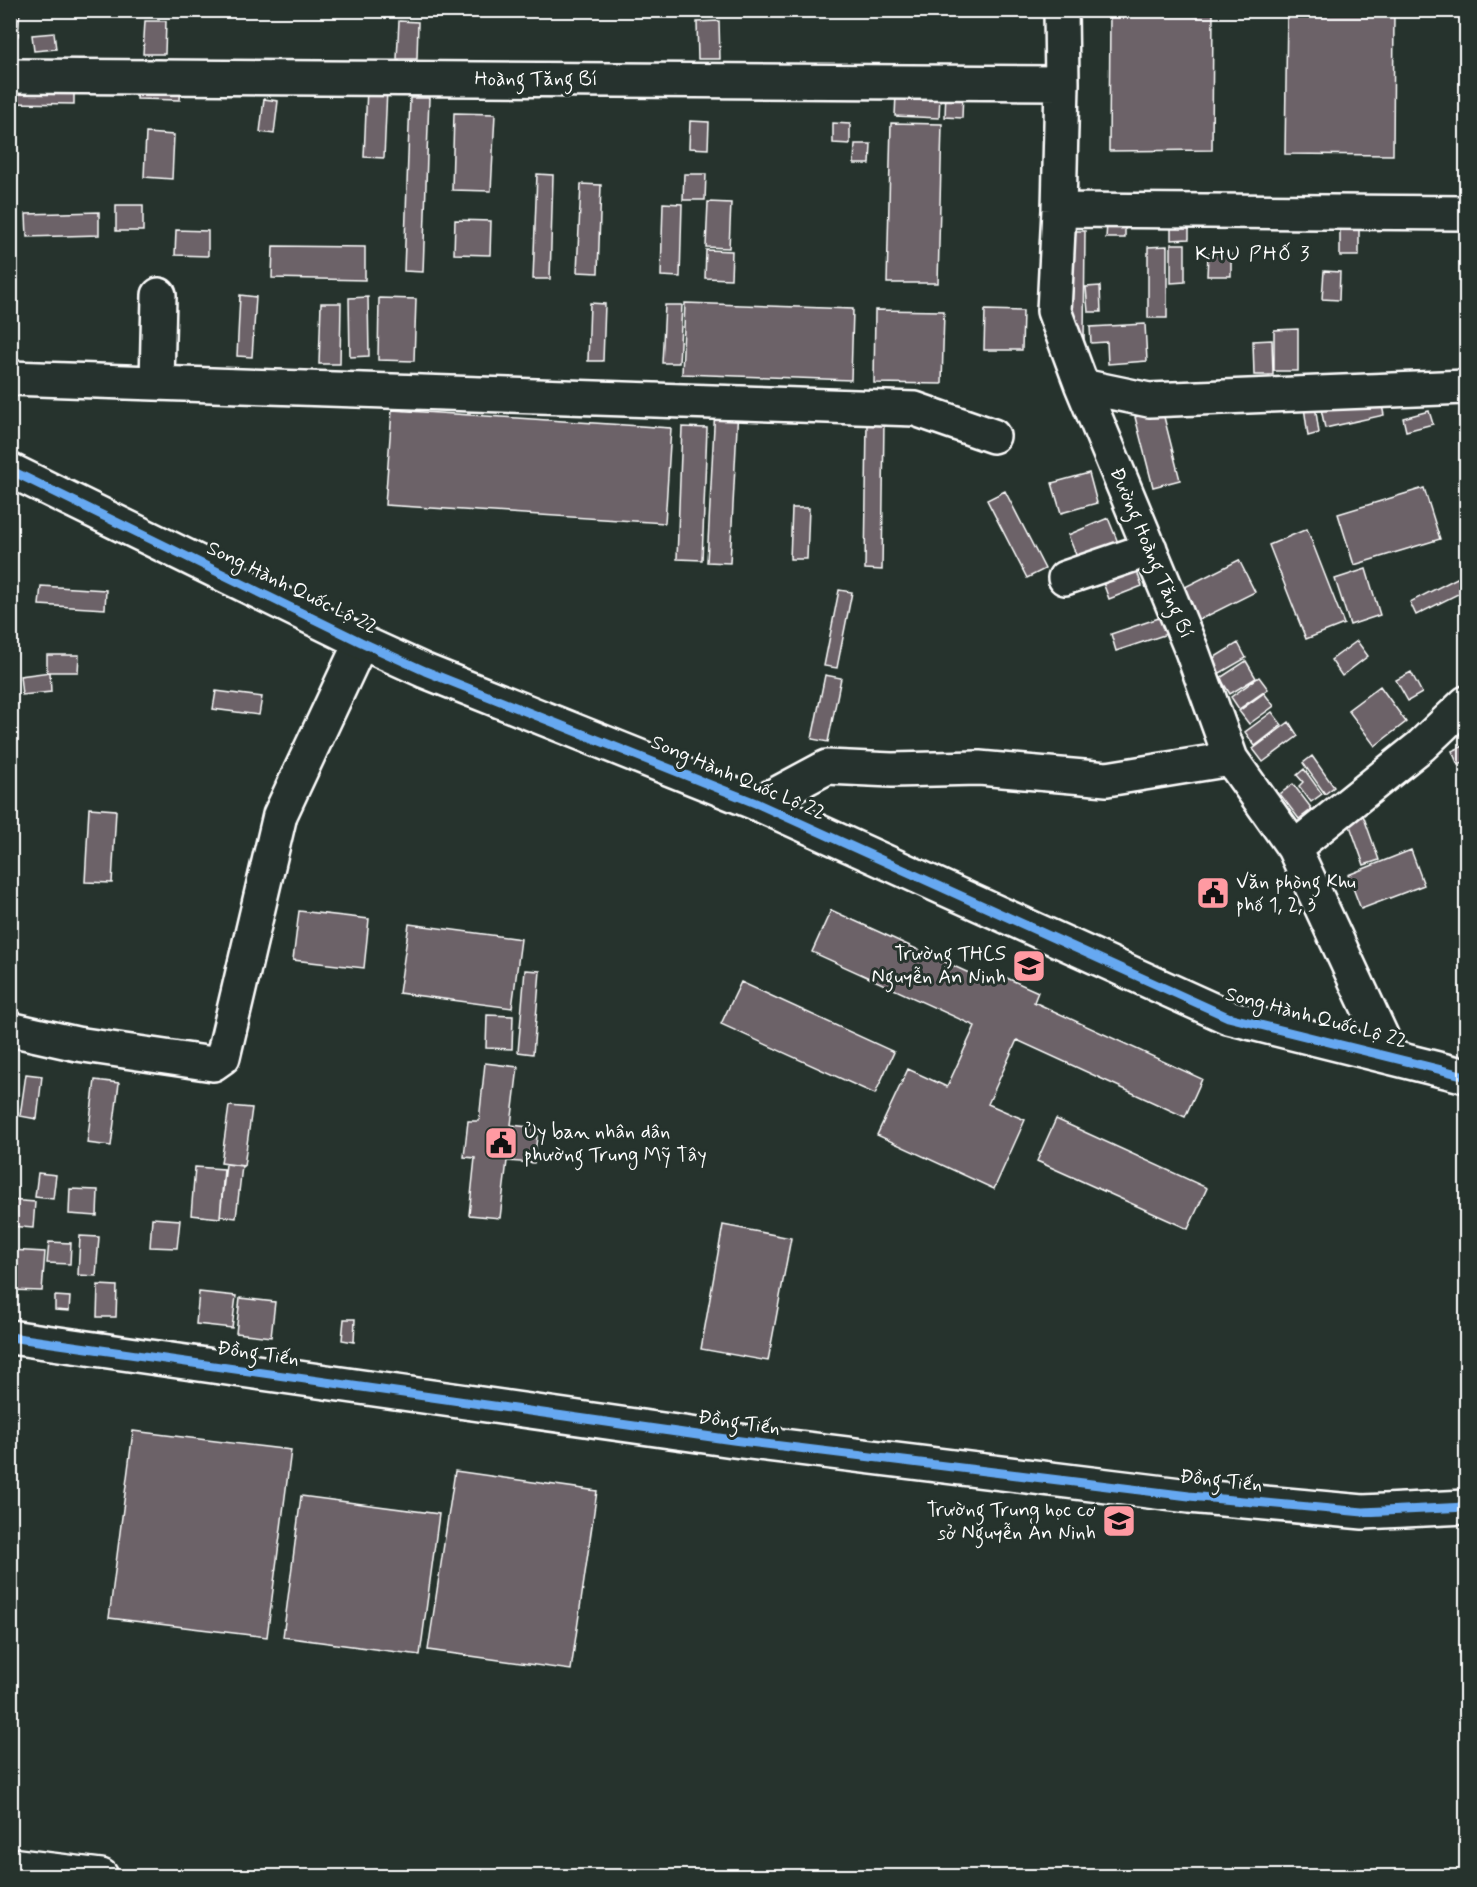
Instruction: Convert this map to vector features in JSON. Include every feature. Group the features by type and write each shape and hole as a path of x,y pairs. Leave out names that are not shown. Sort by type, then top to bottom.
{"street":[{"name":"Đường Hoàng Tăng Bí","path":"1060,10 1062,83 1054,310 1082,386 1192,651 1231,759 1294,848 1391,1057"},
{"name":"Hoàng Tăng Bí","path":"10,76 1062,83"},
{"path":"1059,210 1467,213"},
{"path":"157,382 159,295"},
{"path":"10,378 915,409 993,436"},
{"path":"1082,386 1149,400 1467,387"},
{"name":"Song Hành Quốc Lộ 22","path":"10,470 361,642 758,804 1228,1017 1467,1076"},
{"path":"1065,578 1150,549"},
{"path":"10,1029 77,1044 213,1064 223,1057 280,815 361,642"},
{"path":"1294,848 1420,746 1467,703"},
{"path":"758,804 827,767 892,770 979,768 1107,779 1231,759"},
{"name":"Đồng Tiến","path":"10,1337 733,1440 1189,1496 1363,1512 1467,1507"},
{"path":"10,1865 101,1876"}],"building":[{"path":"10,10 20,10 18,36 10,35"},
{"path":"1110,10 1213,10 1212,150 1109,151"},
{"path":"1287,10 1394,10 1393,155 1285,154"},
{"path":"145,21 166,21 165,54 143,54"},
{"path":"399,21 418,22 417,59 397,59"},
{"path":"719,21 720,59 698,59 697,22"},
{"path":"54,33 56,49 34,51 32,35"},
{"path":"10,80 74,80 74,104 10,103"},
{"path":"138,82 181,83 180,100 137,99"},
{"path":"367,88 387,89 384,158 364,157"},
{"path":"946,90 963,91 962,118 945,117"},
{"path":"896,94 940,96 939,118 895,116"},
{"path":"410,98 429,98 423,272 404,271"},
{"path":"264,99 278,101 274,134 260,132"},
{"path":"454,113 495,114 491,191 452,190"},
{"path":"690,121 709,122 708,149 689,148"},
{"path":"833,123 850,124 850,144 833,143"},
{"path":"891,123 942,124 938,283 887,283"},
{"path":"146,133 174,135 172,179 144,177"},
{"path":"855,144 871,144 870,164 854,164"},
{"path":"537,174 553,175 550,279 533,279"},
{"path":"684,174 706,174 705,200 683,200"},
{"path":"581,184 601,185 598,273 577,272"},
{"path":"708,202 731,203 729,248 706,247"},
{"path":"663,203 682,204 680,277 661,276"},
{"path":"116,205 143,205 143,231 116,231"},
{"path":"99,212 99,235 27,237 26,214"},
{"path":"455,220 491,221 490,255 454,254"},
{"path":"1340,223 1359,223 1359,256 1340,256"},
{"path":"1107,224 1125,224 1125,238 1106,238"},
{"path":"1171,224 1189,224 1189,239 1171,240"},
{"path":"176,230 208,231 208,256 175,255"},
{"path":"1069,231 1085,231 1084,342 1068,342"},
{"path":"1171,244 1185,244 1185,282 1171,283"},
{"path":"273,246 365,247 365,280 272,278"},
{"path":"1167,246 1167,318 1148,318 1148,247"},
{"path":"706,250 732,251 731,279 705,278"},
{"path":"1208,254 1231,254 1231,276 1207,276"},
{"path":"1324,271 1340,272 1339,300 1322,299"},
{"path":"1100,286 1101,312 1088,312 1086,287"},
{"path":"240,295 256,297 252,357 237,356"},
{"path":"368,297 369,356 350,357 349,298"},
{"path":"379,298 416,299 414,361 378,360"},
{"path":"321,303 341,303 340,364 319,364"},
{"path":"590,303 605,304 603,361 588,361"},
{"path":"685,303 853,309 851,380 682,374"},
{"path":"665,305 682,305 679,363 662,363"},
{"path":"875,310 944,311 942,384 874,383"},
{"path":"985,310 1023,311 1022,350 984,350"},
{"path":"1145,324 1147,361 1108,364 1107,342 1091,343 1090,327"},
{"path":"1298,329 1298,371 1274,371 1274,330"},
{"path":"1272,340 1273,375 1254,375 1253,341"},
{"path":"1380,396 1384,415 1325,428 1321,409"},
{"path":"1315,405 1319,433 1308,436 1304,407"},
{"path":"715,407 738,408 730,563 707,562"},
{"path":"1162,409 1180,480 1153,487 1135,417"},
{"path":"392,410 671,428 665,523 385,505"},
{"path":"1429,411 1433,424 1406,431 1403,418"},
{"path":"867,422 884,422 882,570 865,569"},
{"path":"682,427 707,428 702,560 677,559"},
{"path":"1089,473 1097,503 1061,513 1052,483"},
{"path":"1424,488 1440,539 1354,565 1338,514"},
{"path":"1005,491 1045,569 1027,578 987,500"},
{"path":"792,508 809,508 807,559 790,559"},
{"path":"1108,518 1119,545 1079,562 1068,535"},
{"path":"1307,529 1344,624 1306,639 1269,545"},
{"path":"1132,557 1142,586 1109,599 1098,569"},
{"path":"1239,560 1255,592 1187,626 1171,594"},
{"path":"1366,569 1380,615 1350,625 1335,579"},
{"path":"1459,577 1466,590 1416,615 1410,602"},
{"path":"41,586 106,590 105,609 39,605"},
{"path":"839,590 852,592 837,668 824,666"},
{"path":"1162,617 1167,634 1116,651 1111,634"},
{"path":"1357,641 1368,656 1342,676 1331,660"},
{"path":"1238,643 1246,658 1213,677 1205,663"},
{"path":"47,655 79,655 78,672 47,672"},
{"path":"1246,661 1256,678 1230,694 1220,678"},
{"path":"50,672 51,692 22,695 20,676"},
{"path":"1411,672 1422,693 1408,701 1396,680"},
{"path":"825,675 841,678 828,742 812,739"},
{"path":"1259,677 1268,689 1239,709 1231,697"},
{"path":"1380,686 1406,722 1375,746 1348,710"},
{"path":"216,691 262,697 259,715 213,709"},
{"path":"1264,693 1274,706 1249,724 1239,711"},
{"path":"1272,712 1282,725 1255,746 1245,732"},
{"path":"1289,722 1298,736 1263,762 1253,749"},
{"path":"1466,745 1466,762 1458,765 1452,751"},
{"path":"1312,756 1334,787 1325,794 1303,763"},
{"path":"1304,769 1322,794 1311,802 1299,786 1303,782 1297,775"},
{"path":"1293,784 1312,809 1299,819 1280,794"},
{"path":"89,808 116,810 112,883 85,882"},
{"path":"1363,815 1379,860 1364,865 1348,820"},
{"path":"1411,850 1424,885 1361,909 1348,875"},
{"path":"831,910 993,984 998,974 1038,992 1034,1002 1202,1079 1185,1117 1017,1040 988,1104 1025,1120 994,1189 877,1135 908,1069 947,1087 975,1026 812,952"},
{"path":"299,911 369,919 364,968 293,960"},
{"path":"409,924 521,939 512,1008 399,993"},
{"path":"525,970 540,971 533,1054 518,1052"},
{"path":"741,982 894,1052 875,1094 721,1024"},
{"path":"487,1015 513,1016 512,1049 486,1048"},
{"name":"Ủy ban nhân dân phường Trung Mỹ Tây","path":"485,1063 518,1067 511,1125 538,1128 534,1163 507,1161 500,1218 469,1215 475,1158 464,1157 468,1121 479,1121"},
{"path":"26,1074 42,1076 37,1119 20,1116"},
{"path":"95,1080 119,1083 111,1146 87,1143"},
{"path":"229,1106 252,1108 244,1166 221,1163"},
{"path":"1056,1119 1207,1188 1188,1229 1037,1161"},
{"path":"226,1164 242,1166 236,1218 220,1216"},
{"path":"195,1167 224,1169 220,1218 191,1215"},
{"path":"38,1173 56,1175 53,1199 35,1197"},
{"path":"70,1189 98,1190 97,1216 69,1214"},
{"path":"10,1200 35,1202 33,1228 10,1226"},
{"path":"152,1218 180,1220 177,1248 150,1247"},
{"path":"723,1225 791,1238 768,1361 701,1349"},
{"path":"80,1236 99,1237 96,1276 78,1275"},
{"path":"49,1242 71,1243 70,1264 47,1263"},
{"path":"10,1250 45,1252 42,1291 10,1290"},
{"path":"98,1285 117,1286 116,1317 97,1317"},
{"path":"199,1292 236,1296 232,1328 196,1324"},
{"path":"55,1296 70,1297 69,1311 55,1310"},
{"path":"240,1298 275,1302 271,1337 236,1333"},
{"path":"344,1319 355,1319 354,1342 342,1340"},
{"path":"133,1431 291,1450 267,1637 109,1618"},
{"path":"455,1471 597,1491 571,1670 428,1650"},
{"path":"301,1496 439,1514 420,1655 283,1637"}],"cycle path":[{"path":"10,470 425,671 758,804 1228,1017 1466,1076"},
{"path":"10,1337 733,1440 1189,1496 1363,1512 1466,1507"}],"place":[{"name":"Văn phòng Khu phố 1, 2, 3","path":"1213,893"},
{"name":"Trường THCS Nguyễn An Ninh","path":"1029,966"},
{"name":"Ủy ban nhân dân phường Trung Mỹ Tây","path":"501,1143"},
{"name":"Trường Trung học cơ sở Nguyễn An Ninh","path":"1119,1521"}],"district":[{"name":"KHU PHỐ 3","path":"1253,254"}]}
